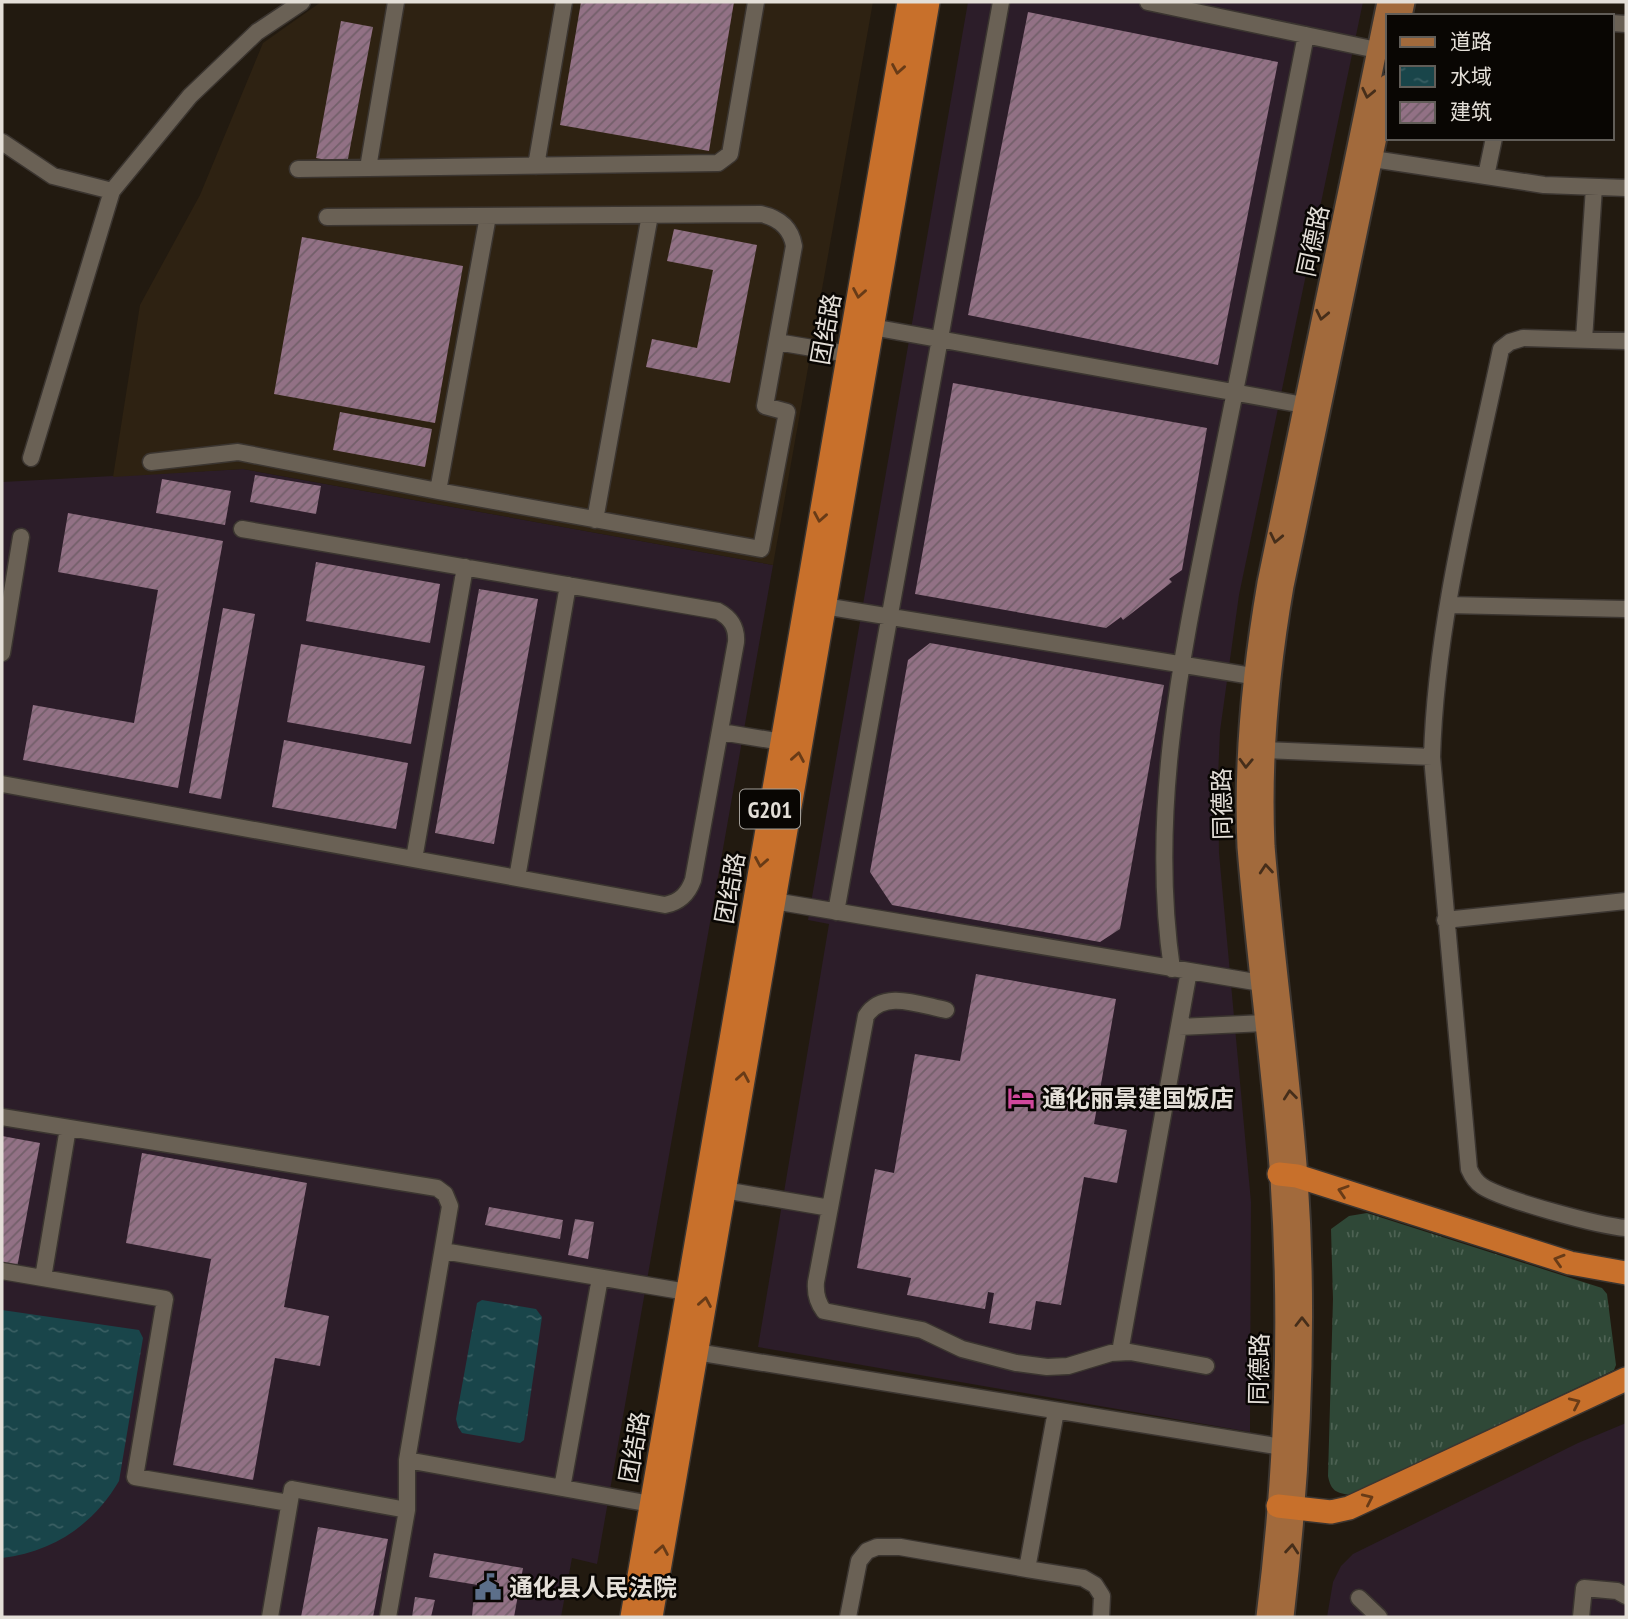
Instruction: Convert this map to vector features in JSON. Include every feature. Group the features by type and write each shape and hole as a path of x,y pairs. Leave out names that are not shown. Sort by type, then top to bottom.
{"highway":[{"name":"团结路","path":"632,1617 909,2"},
{"name":"团结路","path":"650,1617 928,2"},
{"path":"1288,1175 1570,1263 1626,1273"},
{"path":"1287,1507 1331,1512 1349,1508 1626,1379"}],"main road":[{"name":"同德路","path":"1284,1617 1287,1507 1282,1447 1288,1175 1265,1023 1250,890 1245,805 1246,750 1252,676 1267,583 1377,50 1386,23"},
{"name":"同德路","path":"1266,1617 1287,1507 1301,1401 1303,1318 1288,1175 1263,804 1268,687 1284,586 1386,94"}],"street":[{"path":"31,457 111,191 190,96 257,32 302,2"},
{"path":"368,168 396,2"},
{"path":"536,166 564,2"},
{"path":"298,169 713,164 730,154 756,2"},
{"path":"835,912 1000,2"},
{"path":"1148,2 1377,50"},
{"path":"1172,969 1164,904 1163,841 1180,664 1306,35"},
{"path":"1486,176 1494,140"},
{"path":"2,142 54,176 111,191"},
{"path":"1373,159 1544,185 1626,188"},
{"path":"1584,340 1594,187"},
{"path":"151,462 237,452 761,549 787,412 765,406 794,246 786,227 776,219 761,214 327,217"},
{"path":"595,520 650,215"},
{"path":"439,491 488,216"},
{"path":"872,327 1304,405"},
{"path":"1626,341 1523,338 1510,342 1501,349 1448,605 1433,723 1432,757 1469,1169 1472,1176 1489,1190 1526,1203 1626,1228"},
{"path":"776,342 848,354"},
{"path":"2,784 665,905 682,899 693,880 721,732 736,636 730,619 718,611 242,529"},
{"path":"2,653 21,537"},
{"path":"414,859 465,567"},
{"path":"517,878 568,585"},
{"path":"1448,605 1626,609"},
{"path":"824,606 1252,676"},
{"path":"721,732 782,742"},
{"path":"1264,750 1432,757"},
{"path":"774,901 1261,983"},
{"path":"1445,920 1626,901"},
{"path":"1120,1352 1189,971"},
{"path":"946,1010 890,1000 877,1004 866,1016 815,1288 817,1300 824,1311 922,1330 962,1349 1016,1363 1047,1367 1068,1366 1120,1352 1206,1366"},
{"path":"1179,1027 1265,1023"},
{"path":"2,1117 437,1188 445,1194 450,1206 407,1460 407,1510 388,1617"},
{"path":"43,1278 68,1128"},
{"path":"724,1190 830,1208"},
{"path":"443,1251 687,1293"},
{"path":"2,1271 165,1299 135,1477 289,1503"},
{"path":"562,1488 600,1278"},
{"path":"696,1352 1282,1447"},
{"path":"1027,1569 1056,1411"},
{"path":"407,1460 651,1504"},
{"path":"270,1617 292,1489 407,1510"},
{"path":"848,1617 859,1560 867,1551 877,1546 900,1547 1083,1577 1090,1581 1102,1596 1101,1617"},
{"path":"1581,1617 1584,1588 1617,1591 1626,1596"},
{"path":"1359,1598 1379,1617"}],"shaded area":[{"path":"321,2 873,2 773,565 243,469 113,477 140,305 200,195 263,43"},
{"path":"968,2 1363,2 1239,595 1220,731 1219,853 1251,1202 1250,1432 758,1347 829,924 808,920"},
{"path":"243,469 773,565 597,1564 572,1558 561,1617 2,1617 2,482"},
{"path":"1626,1423 1626,1617 1327,1617 1333,1582 1341,1566 1353,1554 1578,1443"}],"green space":[{"path":"1367,1213 1602,1288 1607,1294 1616,1365 1614,1370 1351,1495 1335,1490 1328,1476 1333,1299 1331,1229 1349,1216"}],"water":[{"path":"482,1300 536,1309 542,1317 524,1440 520,1443 462,1433 458,1427 456,1419 477,1303"},
{"path":"2,1310 139,1330 143,1338 119,1481 109,1497 84,1523 55,1543 21,1555 2,1558"}],"building":[{"path":"581,2 734,2 709,151 560,125"},
{"path":"1028,12 1278,62 1218,365 968,315"},
{"path":"341,21 373,27 347,164 316,158"},
{"path":"674,229 757,245 730,383 646,367 652,339 697,348 713,270 667,261"},
{"path":"302,237 463,266 435,423 274,394"},
{"path":"953,383 1207,428 1182,570 1169,579 1172,582 1123,620 1121,617 1106,628 915,594"},
{"path":"340,412 432,429 425,467 333,450"},
{"path":"255,475 321,486 316,514 250,502"},
{"path":"162,479 231,491 225,525 156,513"},
{"path":"68,513 223,541 178,788 23,760 33,705 134,723 158,590 58,572"},
{"path":"316,562 440,584 430,643 306,621"},
{"path":"479,589 538,599 494,844 435,833"},
{"path":"223,608 255,614 221,799 189,793"},
{"path":"930,643 1164,685 1120,929 1100,942 892,905 870,872 908,660"},
{"path":"301,644 425,666 411,744 287,722"},
{"path":"284,740 408,763 396,829 272,807"},
{"path":"976,974 1116,999 1094,1124 1127,1130 1117,1183 1084,1177 1061,1305 1036,1301 1031,1330 989,1323 994,1293 988,1292 985,1309 907,1295 911,1278 857,1268 875,1169 894,1173 915,1054 960,1061"},
{"path":"2,1136 40,1143 17,1268 2,1265"},
{"path":"142,1153 307,1183 284,1307 329,1316 320,1366 275,1358 253,1480 173,1465 211,1259 126,1243"},
{"path":"489,1207 563,1220 560,1239 485,1225"},
{"path":"575,1219 594,1222 588,1259 568,1255"},
{"path":"318,1527 388,1539 373,1617 301,1617"},
{"path":"434,1553 523,1568 514,1617 472,1617 474,1594 478,1585 429,1577"},
{"path":"415,1597 435,1600 431,1617 412,1617"}],"place":[{"name":"通化丽景建国饭店","path":"1021,1098"},
{"name":"通化县人民法院","path":"488,1587"}]}
